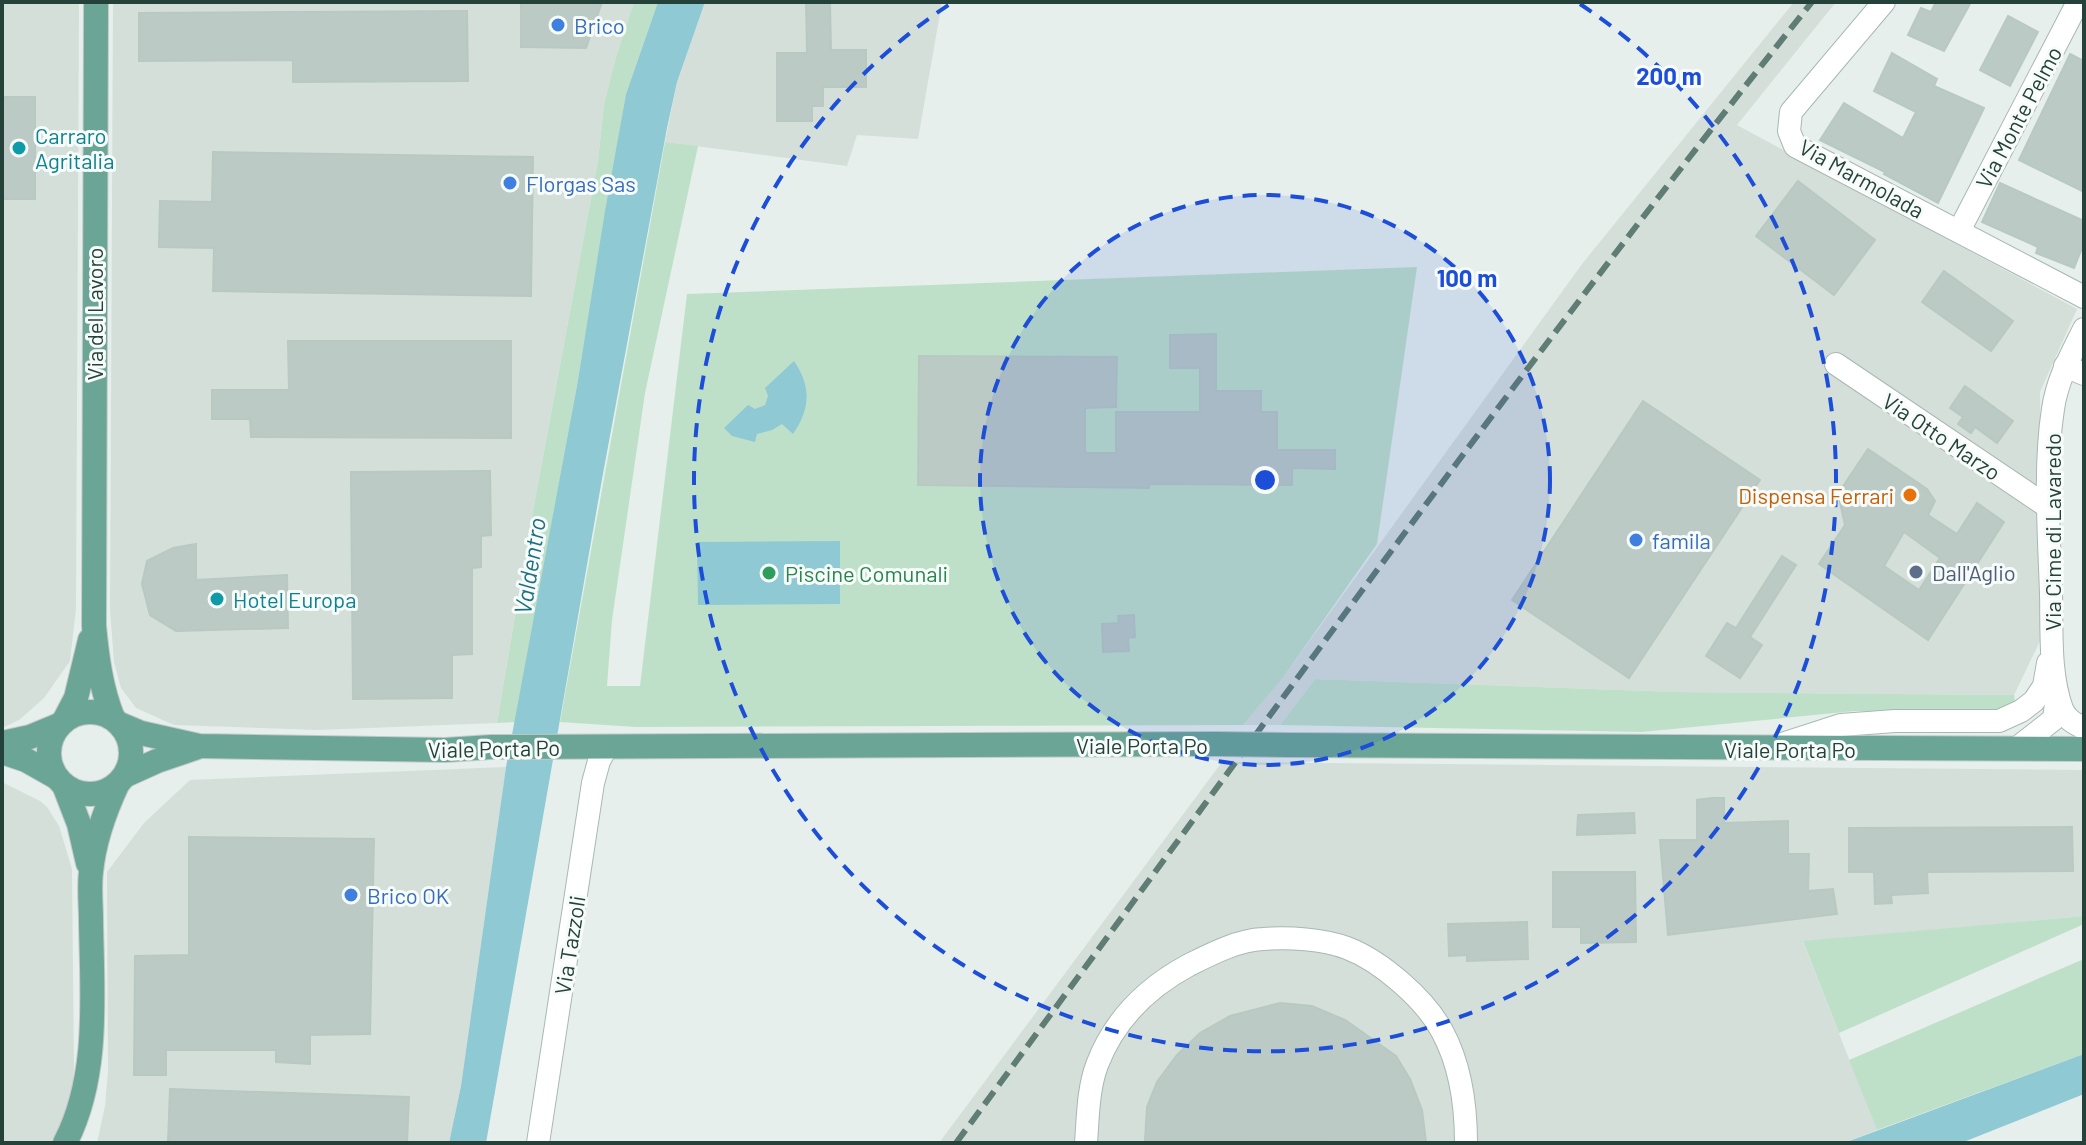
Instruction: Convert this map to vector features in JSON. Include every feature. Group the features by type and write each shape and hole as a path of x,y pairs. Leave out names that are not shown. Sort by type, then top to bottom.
{"main road":[{"name":"Via del Lavoro","path":"94,626 96,2"},
{"path":"65,1143 80,1111 86,1080 92,1013 91,873 99,830 132,755 131,744 107,704 98,665 94,626"},
{"path":"91,873 79,824 49,756 49,745 76,698 94,626"},
{"name":"Viale Porta Po","path":"2,743 30,737 79,713 91,711 141,733 199,746 445,750 491,747 1216,744 2084,749"},
{"name":"Viale Porta Po","path":"2,752 26,760 85,794 107,791 157,761 199,746"}],"street":[{"name":"Via Marmolada","path":"1884,2 1791,112 1789,131 1795,146 2084,297"},
{"name":"Via Monte Pelmo","path":"1959,231 2078,2"},
{"name":"Via Cime di Lavaredo","path":"2084,329 2074,370 2053,408 2048,507 2052,646 2057,691 2063,712 2070,722 2084,728"},
{"name":"Via Otto Marzo","path":"1836,364 2048,507"},
{"name":"Via Cime di Lavaredo","path":"1767,749 1841,725 1895,721 1992,723 2011,717 2034,701 2044,686 2052,646"},
{"name":"Via Cime di Lavaredo","path":"2017,748 2054,719 2057,691"},
{"name":"Via Tazzoli","path":"538,1143 593,783 606,748"},
{"path":"1086,1143 1088,1104 1097,1065 1125,1014 1164,978 1214,952 1261,938 1310,940 1347,948 1385,970 1417,998 1442,1031 1458,1072 1466,1116 1466,1143"}],"shaded area":[{"path":"2,2 79,2 76,609 70,661 44,698 19,720 2,728"},
{"path":"113,2 634,2 604,104 598,161 497,723 317,730 174,725 136,708 121,688 114,662 110,610"},
{"path":"705,2 942,2 918,139 857,135 847,166 665,142 677,82"},
{"path":"1794,2 1836,2 1737,125 2077,309 2040,392 2042,637 2014,695 1678,692 1315,679 1280,725 1243,725 1282,679 1582,264"},
{"path":"1222,762 2084,770 2084,916 1803,942 1877,1130 1844,1143 939,1143"},
{"path":"506,767 461,1086 449,1143 97,1143 108,1071 107,872 144,823 190,780"},
{"path":"2,782 47,807 59,826 72,869 74,1070 71,1101 60,1143 2,1143"}],"green space":[{"path":"634,2 658,2 626,94 578,380 515,722 497,723 598,161 604,104"},
{"path":"665,142 698,146 645,393 612,620 607,686 640,686 687,294 1417,267 1377,544 1282,679 1243,725 636,727 560,722"},
{"path":"1315,679 1678,692 2014,695 2015,701 2000,710 1988,712 1855,711 1642,732 1280,725"},
{"path":"2084,916 2084,924 1839,1033 1803,941"},
{"path":"2084,959 2084,1054 1877,1130 1849,1060"}],"water":[{"path":"658,2 705,2 677,82 667,128 486,1143 449,1143 461,1086 506,767 578,380 626,94"},
{"path":"794,361 804,379 807,397 803,415 793,434 782,424 757,434 755,442 732,436 724,428 748,405 755,409 765,405 768,396 765,388"},
{"name":"Piscine Comunali","path":"840,541 840,604 698,605 697,542"},
{"path":"2084,1054 2084,1094 1961,1143 1844,1143"}],"building":[{"name":"Brico","path":"521,2 602,2 586,48 521,47"},
{"path":"806,2 830,2 831,50 866,50 866,87 823,87 823,106 812,106 812,121 777,121 777,53 807,53"},
{"path":"1936,2 1971,2 1944,51 1908,35 1921,8 1931,12"},
{"path":"467,11 468,81 293,82 293,60 139,61 139,13"},
{"path":"2008,16 2038,32 2010,86 1980,70"},
{"path":"1892,53 1937,79 1934,86 1984,108 1938,203 1820,140 1844,103 1903,138 1916,112 1874,91"},
{"path":"2070,54 2084,61 2084,192 2019,160"},
{"name":"Carraro Agritalia","path":"2,97 35,97 35,199 2,199"},
{"path":"213,152 533,157 531,296 213,291 214,248 159,247 160,201 212,202"},
{"path":"1798,181 1875,240 1834,295 1756,236"},
{"path":"2000,183 2084,221 2084,243 2074,268 2036,253 2038,247 1982,222"},
{"path":"1944,271 2013,321 1991,351 1922,302"},
{"path":"1216,334 1216,391 1261,391 1261,412 1277,412 1277,450 1335,450 1335,469 1292,468 1292,485 1149,484 1149,488 918,485 919,356 1117,357 1116,407 1085,408 1085,453 1116,453 1116,412 1200,412 1200,368 1170,368 1170,335"},
{"path":"288,341 511,341 511,438 251,437 250,419 212,419 212,390 289,390"},
{"path":"1965,386 2013,421 1997,443 1975,427 1971,433 1958,424 1963,417 1950,408"},
{"name":"famila","path":"1643,401 1760,480 1629,678 1512,600"},
{"path":"1868,449 1927,489 1935,501 1928,515 1957,534 1977,503 2004,522 1928,640 1819,564 1845,525 1839,498 1842,488","holes":["1904,532 1940,558 1919,590 1884,566"]},
{"path":"490,471 491,535 481,536 481,567 472,568 472,654 452,655 452,698 353,699 351,472"},
{"name":"Hotel Europa","path":"196,544 196,580 287,575 288,628 176,631 150,615 142,584 147,561 173,548"},
{"path":"1782,556 1796,565 1750,637 1762,645 1740,678 1706,656 1727,623 1736,628"},
{"path":"1134,615 1135,637 1128,638 1129,651 1103,652 1102,624 1119,623 1118,616"},
{"path":"1724,798 1724,823 1788,821 1788,854 1809,854 1808,891 1833,889 1837,914 1668,935 1660,840 1697,840 1697,800"},
{"path":"1634,813 1635,833 1577,835 1578,815"},
{"path":"2072,827 2073,871 1927,872 1928,893 1891,895 1892,903 1875,904 1874,872 1849,872 1849,828"},
{"path":"189,837 374,839 370,1034 310,1035 310,1064 276,1062 276,1050 166,1050 166,1075 134,1075 135,956 189,955"},
{"path":"1553,872 1635,872 1636,942 1581,943 1581,927 1553,927"},
{"path":"1527,922 1528,959 1467,961 1467,955 1449,956 1448,924"},
{"path":"1280,1003 1312,1006 1345,1020 1396,1056 1410,1079 1422,1110 1426,1142 1145,1140 1147,1107 1157,1082 1177,1055 1200,1033 1230,1016"},
{"path":"170,1089 409,1097 407,1143 168,1143"}],"railway":[{"path":"956,1143 1485,425 1812,2"}],"place":[{"name":"Brico","path":"558,25"},
{"name":"Carraro Agritalia","path":"19,148"},
{"name":"Florgas Sas","path":"510,183"},
{"name":"Dispensa Ferrari","path":"1910,495"},
{"name":"famila","path":"1636,540"},
{"name":"Dall'Aglio","path":"1916,572"},
{"name":"Piscine Comunali","path":"769,573"},
{"name":"Hotel Europa","path":"217,599"},
{"name":"Brico OK","path":"351,895"}],"water label":[{"name":"Valdentro","path":"529,566"}]}
